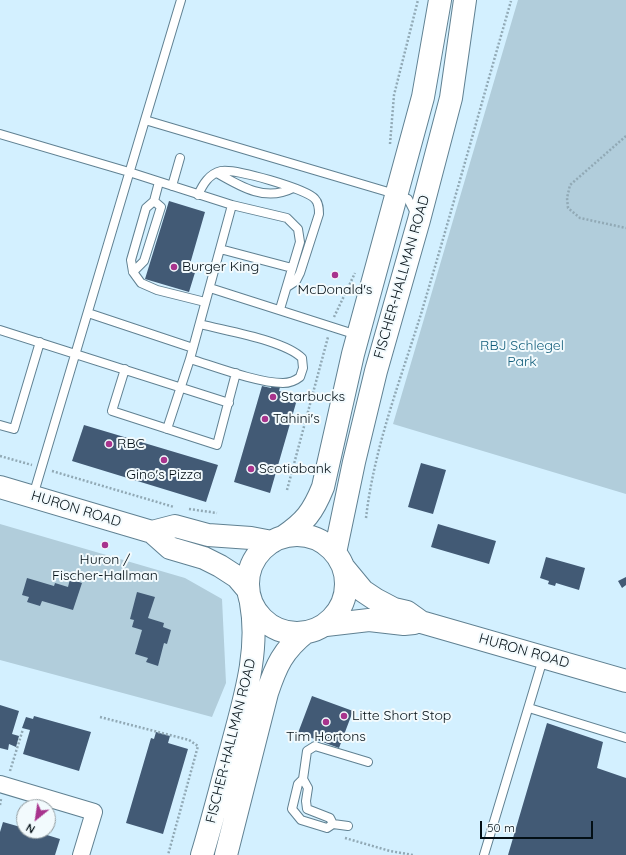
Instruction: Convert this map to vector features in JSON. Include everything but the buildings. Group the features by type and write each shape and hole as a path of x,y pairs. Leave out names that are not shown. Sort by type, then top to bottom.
{"main road":[{"name":"FISCHER-HALLMAN ROAD","path":"278,539 301,524 316,504 322,487 358,335 422,97 440,0"},
{"name":"FISCHER-HALLMAN ROAD","path":"340,561 351,476 376,371 419,220 451,98 465,0"},
{"name":"HURON ROAD","path":"0,487 152,532 170,548 204,558 237,577 249,596"},
{"path":"152,532 175,526 208,535 278,539 298,535 312,537 325,544 340,561 346,586 342,603 337,613 316,628 282,631 269,624 258,614 249,596 249,571 258,554 278,539"},
{"name":"HURON ROAD","path":"340,561 363,591 394,609 407,612 421,622 544,656 626,681"},
{"name":"FISCHER-HALLMAN ROAD","path":"202,855 248,683 253,651 254,620 249,596"},
{"name":"HURON ROAD","path":"316,628 369,620 404,624 421,622"},
{"name":"FISCHER-HALLMAN ROAD","path":"226,855 267,693 274,672 286,650 316,628"}],"street":[{"path":"4,780 94,812 81,855"}],"lane":[{"path":"33,496 180,0"},
{"path":"145,120 395,194 408,199 419,220"},
{"path":"0,134 129,172 232,205 287,218 298,229 300,242 280,310"},
{"path":"172,186 180,158"},
{"path":"198,195 202,186 212,175 230,170 280,183 308,194 316,199 319,214 300,273 296,281 287,287"},
{"path":"217,173 238,184 269,194 282,194 293,188"},
{"path":"159,182 154,201 146,208 131,260 133,272 141,283 157,290 205,302"},
{"path":"133,272 144,261 161,207 154,201"},
{"path":"167,429 182,388 232,205"},
{"path":"220,249 292,268"},
{"path":"210,288 358,335"},
{"path":"88,313 193,348"},
{"path":"190,359 272,382 294,382 300,377 302,358 296,352 277,344 200,324"},
{"path":"0,330 229,403"},
{"path":"0,425 14,429 40,342"},
{"path":"125,369 112,411 217,445 236,373"},
{"path":"484,855 544,656"},
{"path":"528,708 626,738"},
{"path":"348,826 333,824 327,828 300,820 292,809 298,784 303,779 307,751 315,746 368,762"},
{"path":"303,779 308,788 306,801 307,809 330,818 333,824"}],"path":[{"path":"388,152 394,95 418,0"},
{"path":"366,518 386,422 421,313 511,1"},
{"path":"626,136 570,185 566,198 568,208 580,218 626,228"},
{"path":"287,490 331,326 356,267"},
{"path":"0,456 177,508"},
{"path":"184,508 217,513"},
{"path":"100,717 189,740 198,746 168,855"},
{"path":"4,780 23,729"},
{"path":"344,838 390,851 414,855"}],"green space":[{"name":"RBJ Schlegel Park","path":"518,0 626,0 626,494 393,424"},
{"path":"0,524 185,578 222,599 226,683 212,717 0,660"}],"place":[{"name":"Burger King","path":"174,267"},
{"name":"McDonald's","path":"335,275"},
{"name":"Starbucks","path":"273,397"},
{"name":"Tahini's","path":"265,419"},
{"name":"RBC","path":"109,444"},
{"name":"Gino's Pizza","path":"164,460"},
{"name":"Scotiabank","path":"251,469"},
{"name":"Huron / Fischer-Hallman","path":"105,545"},
{"name":"Litte Short Stop","path":"344,716"},
{"name":"Tim Hortons","path":"326,722"}]}
